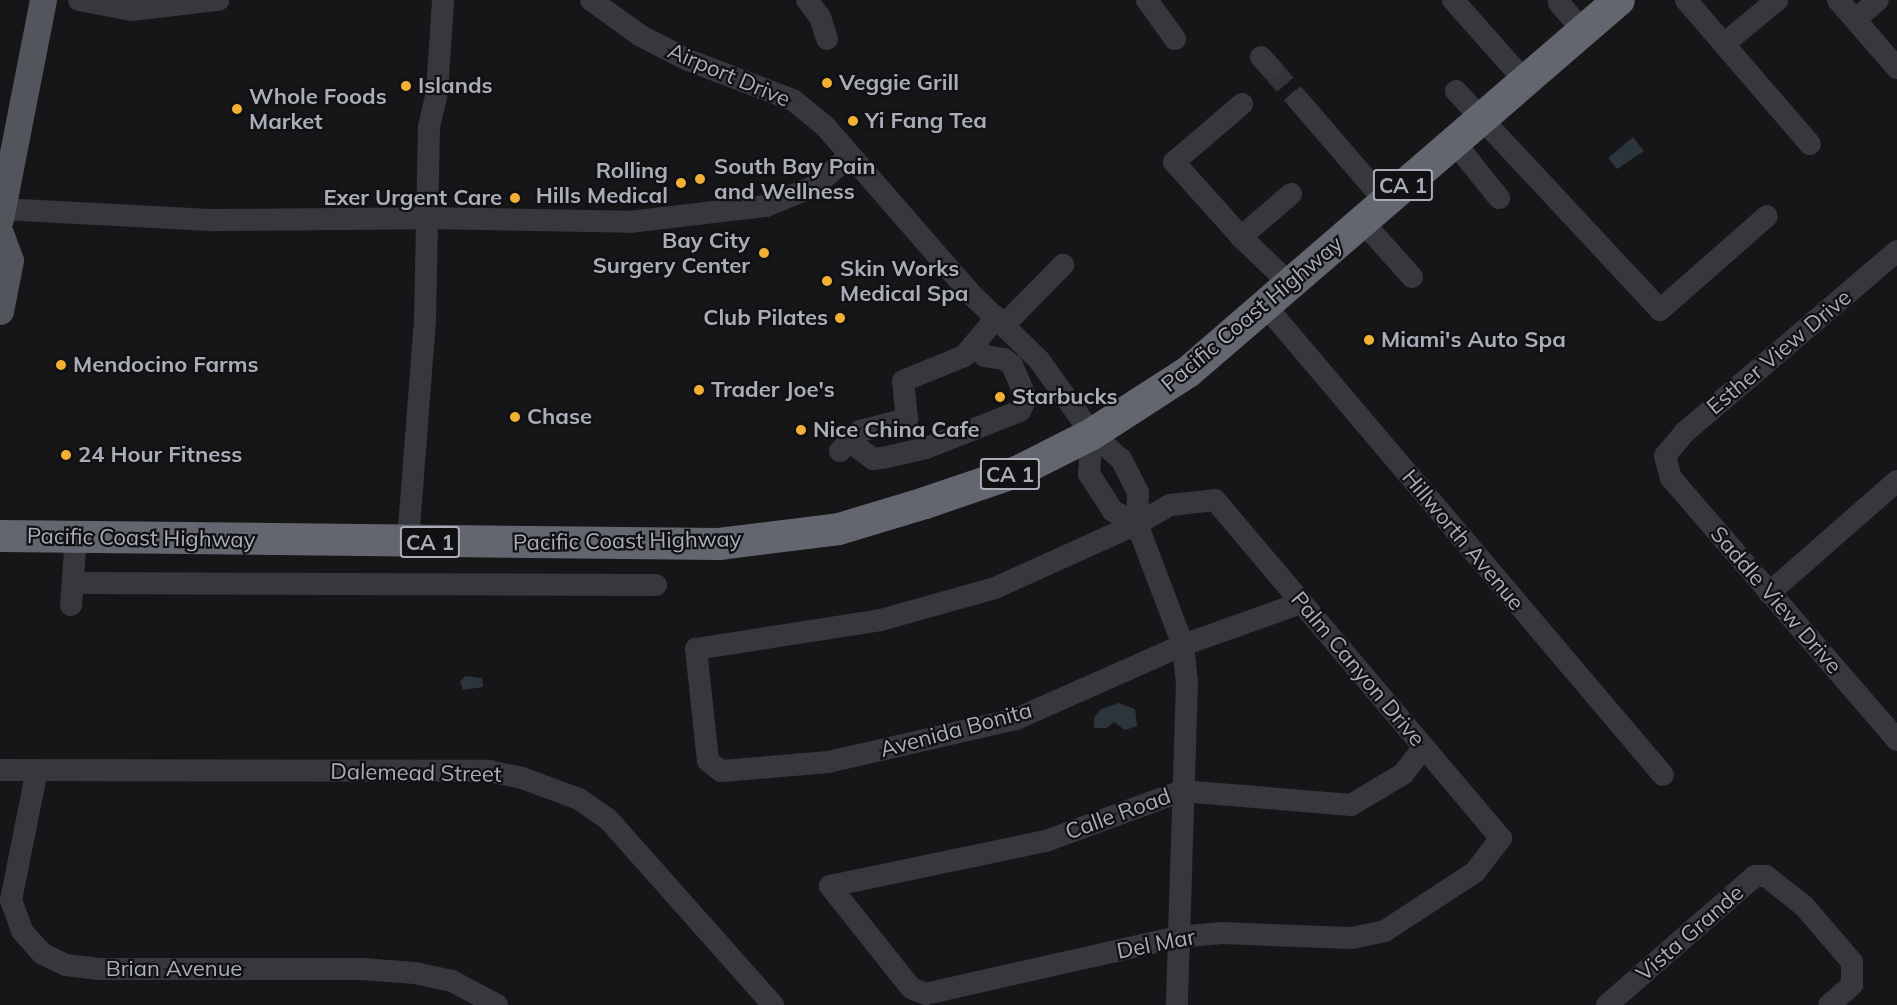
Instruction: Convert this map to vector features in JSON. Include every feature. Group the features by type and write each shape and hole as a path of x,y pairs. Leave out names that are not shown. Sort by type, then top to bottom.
{"highway":[{"name":"Pacific Coast Highway","path":"0,536 719,544 839,530 1019,471 1092,434 1188,372 1264,304 1619,0"}],"main road":[{"path":"0,311 10,260 1,220 8,134 43,0"}],"street":[{"path":"79,0 131,10 218,0"},
{"path":"408,541 425,319 429,127 437,91 443,0"},
{"name":"Airport Drive","path":"591,0 641,36 688,60 792,100 825,126 970,294 1040,360 1092,434 1125,468 1137,493 1137,524"},
{"path":"807,0 820,17 827,39"},
{"path":"1147,0 1175,39"},
{"path":"1453,0 1525,81"},
{"path":"1686,0 1810,144"},
{"path":"1724,44 1777,0"},
{"path":"1838,0 1897,68"},
{"path":"1855,20 1878,0"},
{"path":"1559,3 1583,31"},
{"path":"1456,91 1660,310 1767,216"},
{"path":"1299,101 1385,201"},
{"path":"1242,104 1174,162 1241,237 1260,251 1289,283"},
{"path":"1454,142 1499,198"},
{"path":"1,220 428,218 629,222 702,216 766,206 813,187 850,156"},
{"path":"1241,237 1291,194"},
{"path":"1362,221 1412,277"},
{"name":"Esther View Drive","path":"1665,456 1685,432 1897,251"},
{"path":"973,346 985,356 1004,359 1016,371 1026,398 1020,411 926,448 887,457 873,459 844,447 860,431 907,419 903,381 964,356 973,346 1063,265"},
{"name":"Hillworth Avenue","path":"1264,304 1663,775"},
{"path":"1092,434 1089,474 1113,511 1137,524 1183,645 1187,682 1177,1005"},
{"name":"Saddle View Drive","path":"1665,456 1671,478 1897,740"},
{"path":"1769,593 1897,481"},
{"name":"Palm Canyon Drive","path":"1137,524 1170,505 1215,500 1501,837"},
{"name":"Avenida Bonita","path":"1137,524 995,588 881,620 696,649 708,761 721,771 829,762 1016,718 1183,645 1301,603"},
{"path":"76,537 72,594 656,585"},
{"name":"Calle Road","path":"830,886 1046,840 1182,791 1352,806 1402,774 1424,747"},
{"name":"Dalemead Street","path":"0,770 489,771 549,786 579,799 608,819 773,1005"},
{"name":"Brian Avenue","path":"37,770 11,900 22,931 43,954 66,965 97,969 362,969 415,973 452,981 497,1005"},
{"name":"Del Mar","path":"830,886 910,988 926,994 1178,937 1222,933 1351,938 1385,931 1475,872 1501,837"},
{"name":"Vista Grande","path":"1607,1005 1755,876 1766,876 1804,906 1852,962 1852,985 1829,1005"}],"shaded area":[{"path":"1633,137 1644,151 1617,169 1608,158"},
{"path":"465,676 482,678 483,687 463,690 460,682"},
{"path":"1119,703 1135,709 1137,726 1125,730 1114,722 1107,728 1094,728 1094,718 1101,709"}],"tunnel":[{"path":"1271,68 1299,101"}],"place":[{"name":"Veggie Grill","path":"827,83"},
{"name":"Islands","path":"406,86"},
{"name":"Whole Foods Market","path":"237,109"},
{"name":"Yi Fang Tea","path":"853,121"},
{"name":"South Bay Pain and Wellness","path":"700,179"},
{"name":"Rolling Hills Medical","path":"681,183"},
{"name":"Exer Urgent Care","path":"515,198"},
{"name":"Bay City Surgery Center","path":"764,253"},
{"name":"Skin Works Medical Spa","path":"827,281"},
{"name":"Club Pilates","path":"840,318"},
{"name":"Miami's Auto Spa","path":"1369,340"},
{"name":"Mendocino Farms","path":"61,365"},
{"name":"Trader Joe's","path":"699,390"},
{"name":"Starbucks","path":"1000,397"},
{"name":"Chase","path":"515,417"},
{"name":"Nice China Cafe","path":"801,430"},
{"name":"24 Hour Fitness","path":"66,455"}]}
